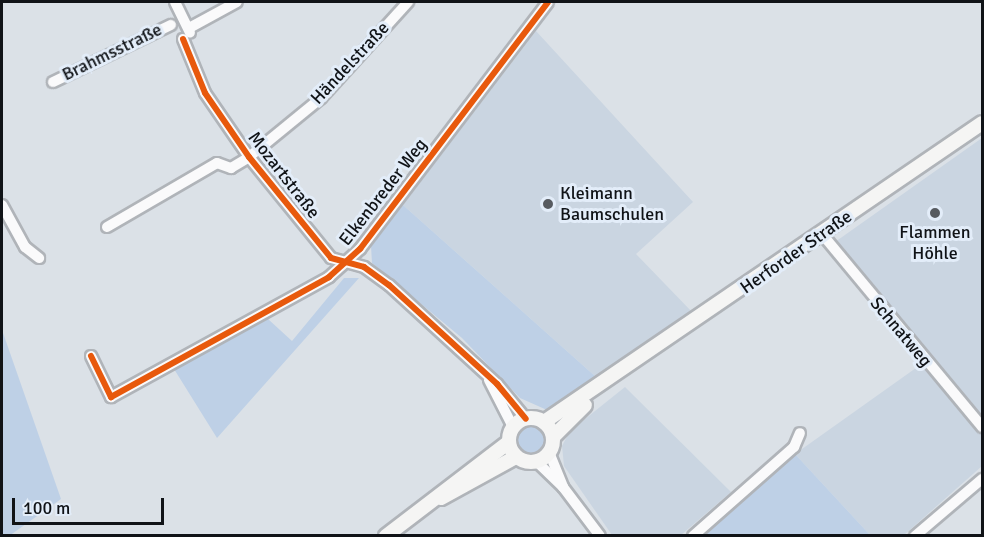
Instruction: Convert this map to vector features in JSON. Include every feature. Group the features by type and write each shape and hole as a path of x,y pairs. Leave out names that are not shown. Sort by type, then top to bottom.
{"main road":[{"name":"Herforder Straße","path":"544,423 610,381 982,123"},
{"name":"Herforder Straße","path":"553,437 610,381"},
{"path":"386,536 441,498 509,442 513,427 526,419 544,423 553,437 549,452 537,462 516,457 441,498"},
{"path":"509,442 516,457"}],"street":[{"path":"175,2 188,22 183,39"},
{"path":"171,25 188,22 237,2"},
{"name":"Händelstraße","path":"107,227 218,163 231,168 249,157 321,98 408,2"},
{"name":"Elkenbreder Weg","path":"91,356 111,397 291,301 345,265 548,2"},
{"name":"Mozartstraße","path":"171,25 183,39 186,57 205,93 249,157 317,242 345,265 364,267 389,285 488,377 526,419"},
{"name":"Brahmsstraße","path":"53,82 171,25"},
{"path":"2,204 25,247 39,258"},
{"name":"Schnatweg","path":"822,234 982,427"},
{"name":"Mozartstraße","path":"488,377 513,427"},
{"path":"693,536 794,447 800,433"},
{"path":"549,452 563,487"},
{"path":"537,462 563,487 600,536"},
{"path":"915,536 982,479"}],"shaded area":[{"name":"Kleimann Baumschulen","path":"536,31 693,202 636,254 693,313 596,377 403,205"},
{"path":"982,138 982,466 904,535 870,535 795,454 930,358 835,242"},
{"path":"403,205 596,377 547,410 520,398 462,338 372,263 371,246"},
{"path":"344,278 359,278 217,438 174,369 268,319 292,341"},
{"path":"2,330 61,499 9,536 2,535"},
{"path":"625,387 731,492 681,535 612,535 564,466 562,446 570,431"},
{"path":"531,425 542,429 546,440 542,451 531,455 520,451 516,440 520,429"},
{"path":"795,454 870,535 702,535"}],"cycle path":[{"path":"91,356 111,397 329,277 360,249 548,2"},
{"path":"183,39 205,93 249,157 331,258 364,267 389,285 497,384 526,419"}],"place":[{"name":"Kleimann Baumschulen","path":"548,204"},
{"name":"Flammen Höhle","path":"935,213"}]}
